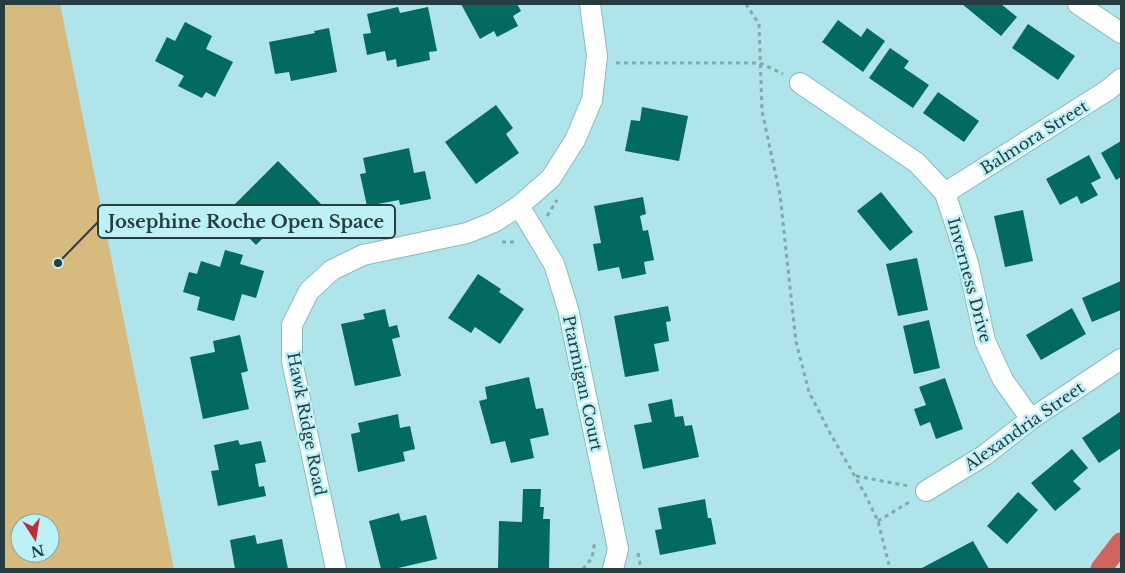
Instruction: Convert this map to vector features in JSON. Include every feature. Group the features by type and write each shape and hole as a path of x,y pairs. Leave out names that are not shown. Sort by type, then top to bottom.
{"street":[{"name":"Hawk Ridge Road","path":"336,569 292,361 292,325 309,291 332,270 363,255 467,233 494,222 519,206 551,178 575,140 592,100 597,56 590,4"},
{"path":"1078,4 1121,32"},
{"name":"Balmora Street","path":"945,193 1108,90 1121,79"},
{"name":"Inverness Drive","path":"800,82 917,163 945,193 968,263 985,341 1003,380 1031,419"},
{"name":"Ptarmigan Court","path":"519,206 554,264 568,309 618,549 613,569"},
{"name":"Alexandria Street","path":"926,491 985,455 1031,419 1121,359"}],"path":[{"path":"746,4 759,24 762,111 780,195 796,342 809,392 830,433 856,476 878,520 890,569"},
{"path":"614,72 616,54"},
{"path":"616,63 760,63 800,82"},
{"path":"545,220 558,199"},
{"path":"494,244 521,242"},
{"path":"856,476 926,491"},
{"path":"878,520 926,491"},
{"path":"583,569 592,558 596,539"},
{"path":"636,545 641,569"}],"shaded area":[{"path":"4,4 60,4 174,569 4,569"}],"building":[{"path":"461,4 517,4 521,11 513,16 518,26 497,37 494,31 480,39"},
{"path":"962,4 1001,4 1017,17 1001,36"},
{"path":"398,7 400,13 428,7 437,51 429,52 430,60 397,67 396,59 387,61 385,51 367,55 363,34 371,33 367,14"},
{"path":"838,20 861,37 867,28 885,41 863,72 822,42"},
{"path":"185,22 212,36 206,49 233,62 215,97 206,92 202,98 178,86 184,76 155,61 167,37 175,41"},
{"path":"1028,24 1075,56 1058,80 1012,48"},
{"path":"329,28 337,72 291,81 289,72 275,74 269,42 315,33 314,31"},
{"path":"890,48 909,61 904,68 929,85 913,108 869,78"},
{"path":"938,92 979,121 964,142 923,113"},
{"path":"496,105 513,128 506,134 519,153 476,184 445,142"},
{"path":"642,107 688,116 679,161 625,151 631,120 640,121"},
{"path":"1121,141 1121,177 1116,180 1101,153"},
{"path":"409,148 414,173 425,171 431,199 400,205 399,200 367,206 360,174 366,173 363,158"},
{"path":"1089,155 1101,178 1091,183 1098,195 1081,204 1077,196 1060,205 1046,179"},
{"path":"278,161 327,210 309,228 291,210 256,245 225,214"},
{"path":"881,192 913,232 890,251 857,211"},
{"path":"643,197 646,214 640,216 643,231 648,230 654,260 644,262 646,274 622,279 619,267 598,271 593,244 601,243 594,206"},
{"path":"1023,210 1033,261 1005,267 994,216"},
{"path":"225,250 243,255 240,264 264,271 256,298 242,294 234,321 197,310 200,297 183,292 189,272 197,274 201,261 220,267"},
{"path":"917,258 928,310 898,316 886,264"},
{"path":"478,274 501,289 499,292 524,309 500,344 475,327 471,333 448,318"},
{"path":"1121,281 1121,310 1092,322 1082,298"},
{"path":"668,306 671,321 666,322 669,341 654,344 659,371 625,377 614,316"},
{"path":"1072,308 1086,334 1041,360 1026,335"},
{"path":"385,309 389,327 397,325 400,337 392,339 401,376 355,386 341,324 365,319 363,314"},
{"path":"929,320 940,368 914,374 903,326"},
{"path":"240,335 248,371 241,373 249,409 203,419 190,357 215,352 213,341"},
{"path":"529,377 536,409 543,408 549,435 530,439 534,458 511,463 505,441 491,444 479,401 487,399 485,387"},
{"path":"945,378 963,429 936,439 930,422 920,426 914,409 926,405 919,387"},
{"path":"672,399 675,417 683,416 685,426 692,425 699,457 643,469 634,425 652,422 648,404"},
{"path":"1121,411 1121,448 1099,463 1082,438"},
{"path":"398,414 400,428 410,426 415,449 403,452 405,461 358,472 351,434 360,432 358,423"},
{"path":"238,440 240,445 261,441 266,462 255,464 259,487 264,486 266,496 218,506 211,471 219,470 214,445"},
{"path":"1072,449 1088,468 1073,481 1081,489 1055,511 1031,483"},
{"path":"523,489 541,489 540,507 544,507 543,519 550,519 549,569 498,569 499,521 522,522"},
{"path":"1018,492 1038,510 1007,544 987,526"},
{"path":"705,499 708,518 711,518 716,544 660,555 655,530 662,529 658,508"},
{"path":"399,513 401,521 426,515 437,559 394,569 381,569 369,521"},
{"path":"255,535 257,544 282,539 288,569 235,569 230,540"},
{"path":"973,541 989,569 920,569"}],"waterway":[{"path":"1101,569 1121,543"}],"place":[{"name":"Josephine Roche Open Space","path":"58,263"}]}
